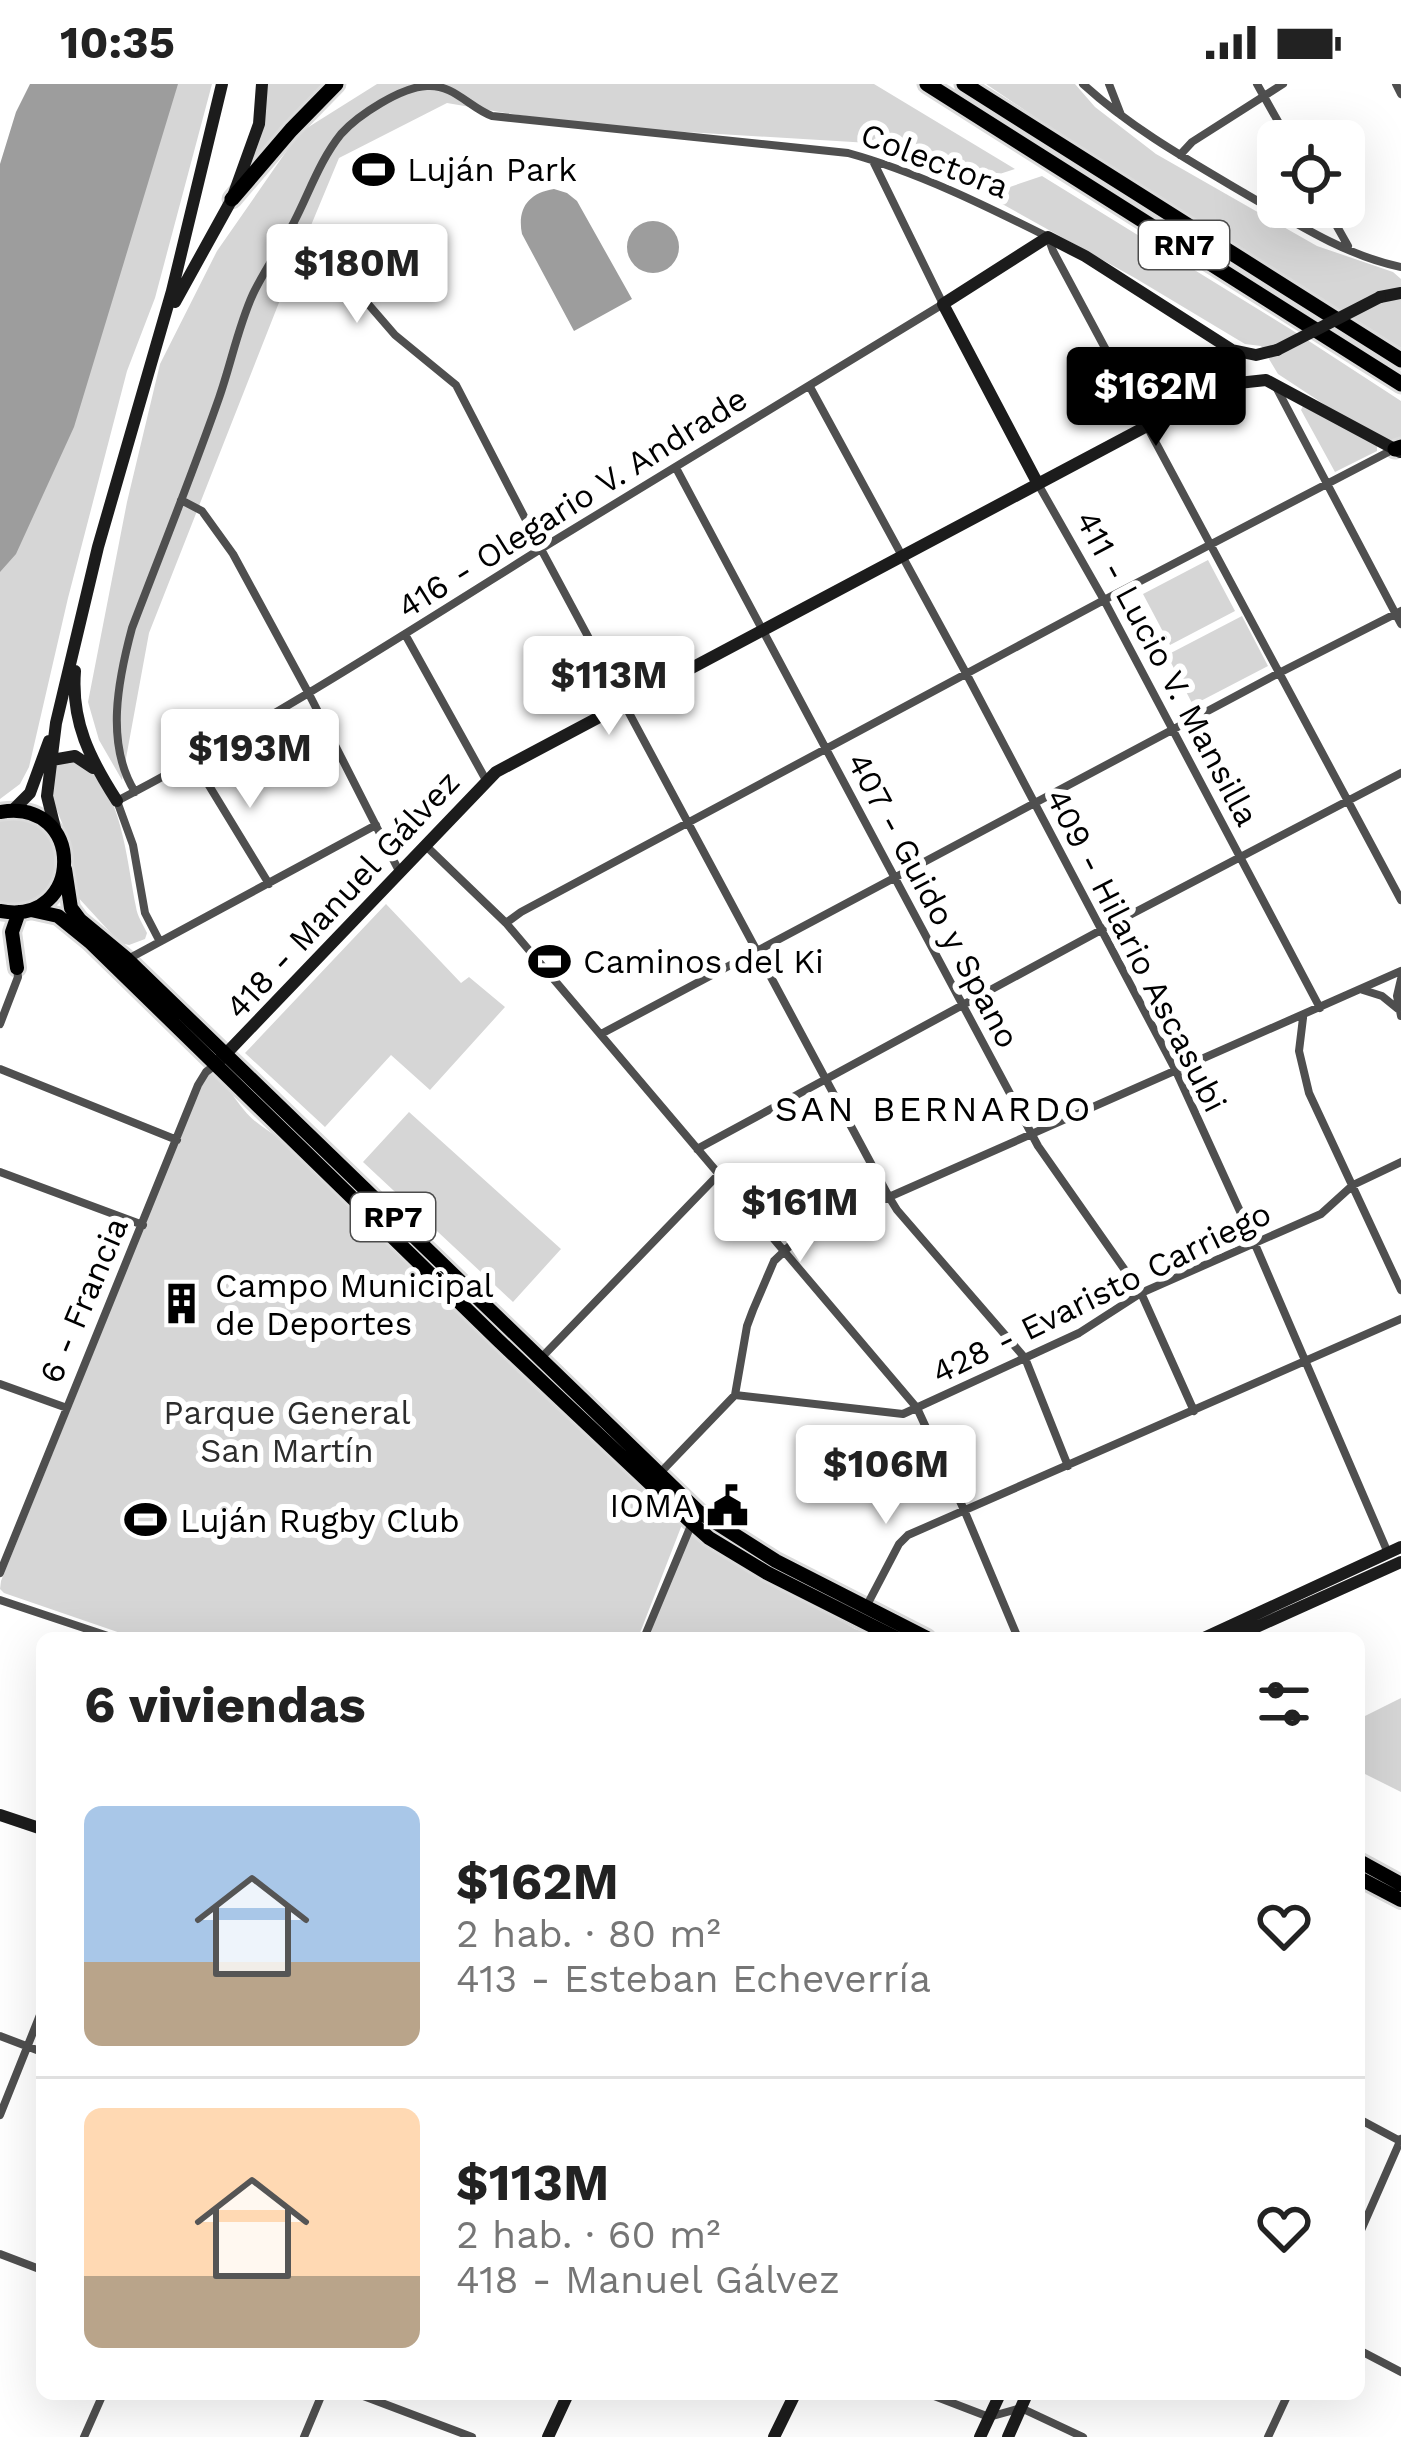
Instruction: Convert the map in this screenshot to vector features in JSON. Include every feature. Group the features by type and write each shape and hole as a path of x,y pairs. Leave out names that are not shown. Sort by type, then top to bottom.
{"highway":[{"path":"232,199 336,84"},
{"name":"RN7","path":"923,84 1401,385"},
{"name":"RN7","path":"964,84 1401,360"},
{"path":"975,84 1022,120"}],"main road":[{"path":"6,811 37,816 56,832"},
{"name":"RP7","path":"56,832 64,850 70,908 80,920 127,959 497,1340 655,1479"},
{"path":"17,968 12,932 25,911 51,897 65,868"},
{"name":"RP7","path":"0,911 50,913 64,920 541,1359 709,1538 884,1632"},
{"name":"RP7","path":"695,1518 915,1632"},
{"path":"1365,1864 1401,1884"},
{"path":"1365,1881 1401,1900"}],"street":[{"path":"6,811 30,793 56,723 98,547 222,84"},
{"path":"155,347 188,275 232,199 259,124 262,84"},
{"path":"1083,84 1180,155 1322,237 1371,261 1401,267"},
{"path":"1109,84 1121,116"},
{"path":"1257,84 1276,120"},
{"path":"1180,155 1192,142 1283,84"},
{"path":"1396,84 1401,94"},
{"name":"Colectora","path":"293,225 327,153 349,126 362,115 429,85 454,92 493,116 831,150 873,160 1048,237"},
{"name":"411 - Lucio V. Mansilla","path":"873,160 943,304 1320,1008"},
{"path":"135,792 119,754 117,722 132,628 253,295 293,225 311,238 395,335 456,385 889,1197 1025,1358 1068,1466"},
{"path":"1337,228 1348,248"},
{"path":"1048,237 1232,350 1256,355 1276,350 1380,297 1401,293"},
{"path":"1048,237 1401,900"},
{"name":"416 - Olegario V. Andrade","path":"117,801 406,636 1048,237"},
{"path":"1270,381 1399,450"},
{"path":"1270,381 1401,624"},
{"name":"418 - Manuel Gálvez","path":"221,1060 486,780 1229,384 1270,381"},
{"name":"409 - Hilario Ascasubi","path":"810,387 1176,1071 1394,1550"},
{"path":"506,923 1104,600 1399,450"},
{"name":"407 - Guido y Spano","path":"676,469 1031,1134 1142,1293 1194,1411"},
{"path":"181,500 202,512 218,531 310,694 400,872"},
{"path":"601,1034 1398,612"},
{"path":"79,628 75,712 134,845 145,913 159,940"},
{"path":"406,636 486,780"},
{"path":"56,723 47,805 56,832"},
{"path":"52,760 75,755 99,773"},
{"path":"194,761 269,884"},
{"path":"698,1149 1401,773"},
{"path":"127,959 376,826"},
{"path":"425,845 506,923 917,1408 1015,1632"},
{"path":"0,1024 17,968"},
{"path":"655,1479 735,1395 747,1326 767,1274 795,1241 1360,989 1401,975 1399,1012"},
{"path":"1360,989 1382,996 1399,1012"},
{"path":"1303,1016 1299,1051 1304,1078 1401,1290"},
{"name":"6 - Francia","path":"0,1573 198,1085 221,1060"},
{"path":"0,1069 177,1140"},
{"name":"428 - Evaristo Carriego","path":"735,1395 894,1415 917,1408 1089,1327 1142,1293 1328,1210 1353,1185 1401,1162"},
{"path":"0,1172 143,1225"},
{"path":"541,1359 718,1174"},
{"path":"866,1607 908,1535 1401,1318"},
{"path":"0,1384 67,1408"},
{"path":"647,1632 695,1518"},
{"path":"1217,1632 1394,1550"},
{"path":"1245,1632 1401,1562"},
{"path":"0,1600 96,1632"},
{"path":"0,1815 36,1826"},
{"path":"0,2114 36,2024"},
{"path":"0,2036 36,2050"},
{"path":"1365,2122 1401,2141 1365,2222"},
{"path":"0,2254 36,2268"},
{"path":"1365,2353 1401,2372"},
{"path":"84,2437 100,2400"},
{"path":"304,2437 319,2400"},
{"path":"374,2400 472,2437"},
{"path":"548,2437 565,2400"},
{"path":"774,2437 792,2400"},
{"path":"945,2400 989,2417 1024,2401"},
{"path":"980,2437 997,2400"},
{"path":"1268,2437 1285,2400"},
{"path":"1008,2437 1024,2401"},
{"path":"1024,2401 1083,2437"}],"green space":[{"path":"114,84 212,84 155,298 127,371 29,767 20,784 0,799 0,463"},
{"path":"265,84 322,84 250,165"},
{"path":"377,84 874,84 1015,169 981,180 886,144 620,128 447,103 339,158 149,633 122,780 99,740 88,702 160,364 217,251 299,133"},
{"path":"986,84 1075,84 1095,107 1156,154 1257,212 1257,228 1286,228 1317,246 1393,272 1401,279 1401,348"},
{"path":"1042,176 1401,401 1401,455 1278,374 1261,346 1245,344 986,195"},
{"path":"1303,406 1377,445 1377,451 1335,472"},
{"path":"1208,560 1235,611 1170,645 1143,594"},
{"path":"1242,616 1268,666 1193,705 1167,655"},
{"path":"67,758 92,772 111,799 145,939 120,943 75,894 71,845 51,796 56,766"},
{"path":"18,814 52,832 59,870 36,899 11,904 0,902 0,817"},
{"path":"386,904 461,983 469,977 505,1007 430,1090 391,1055 325,1127 245,1053"},
{"name":"Parque General San Martín","path":"210,1071 225,1084 253,1120 285,1142 683,1522 640,1632 118,1632 0,1589"},
{"path":"409,1112 561,1249 513,1302 363,1162"},
{"path":"695,1533 864,1632 649,1632 688,1538"},
{"path":"1401,1698 1401,1792 1365,1774 1365,1716"}],"shaded area":[{"path":"30,84 178,84 74,427 16,554 0,572 0,164"},
{"path":"554,189 577,201 632,299 574,331 522,234 526,204 537,194"},
{"path":"653,221 671,229 679,247 671,265 653,273 635,265 627,247 635,229"}],"place":[{"name":"Luján Park","path":"373,169"},
{"name":"Caminos del Ki","path":"549,961"},
{"name":"Campo Municipal de Deportes","path":"181,1304"},
{"name":"IOMA","path":"728,1505"},
{"name":"Luján Rugby Club","path":"146,1520"}],"district":[{"name":"SAN BERNARDO","path":"934,1108"}]}
